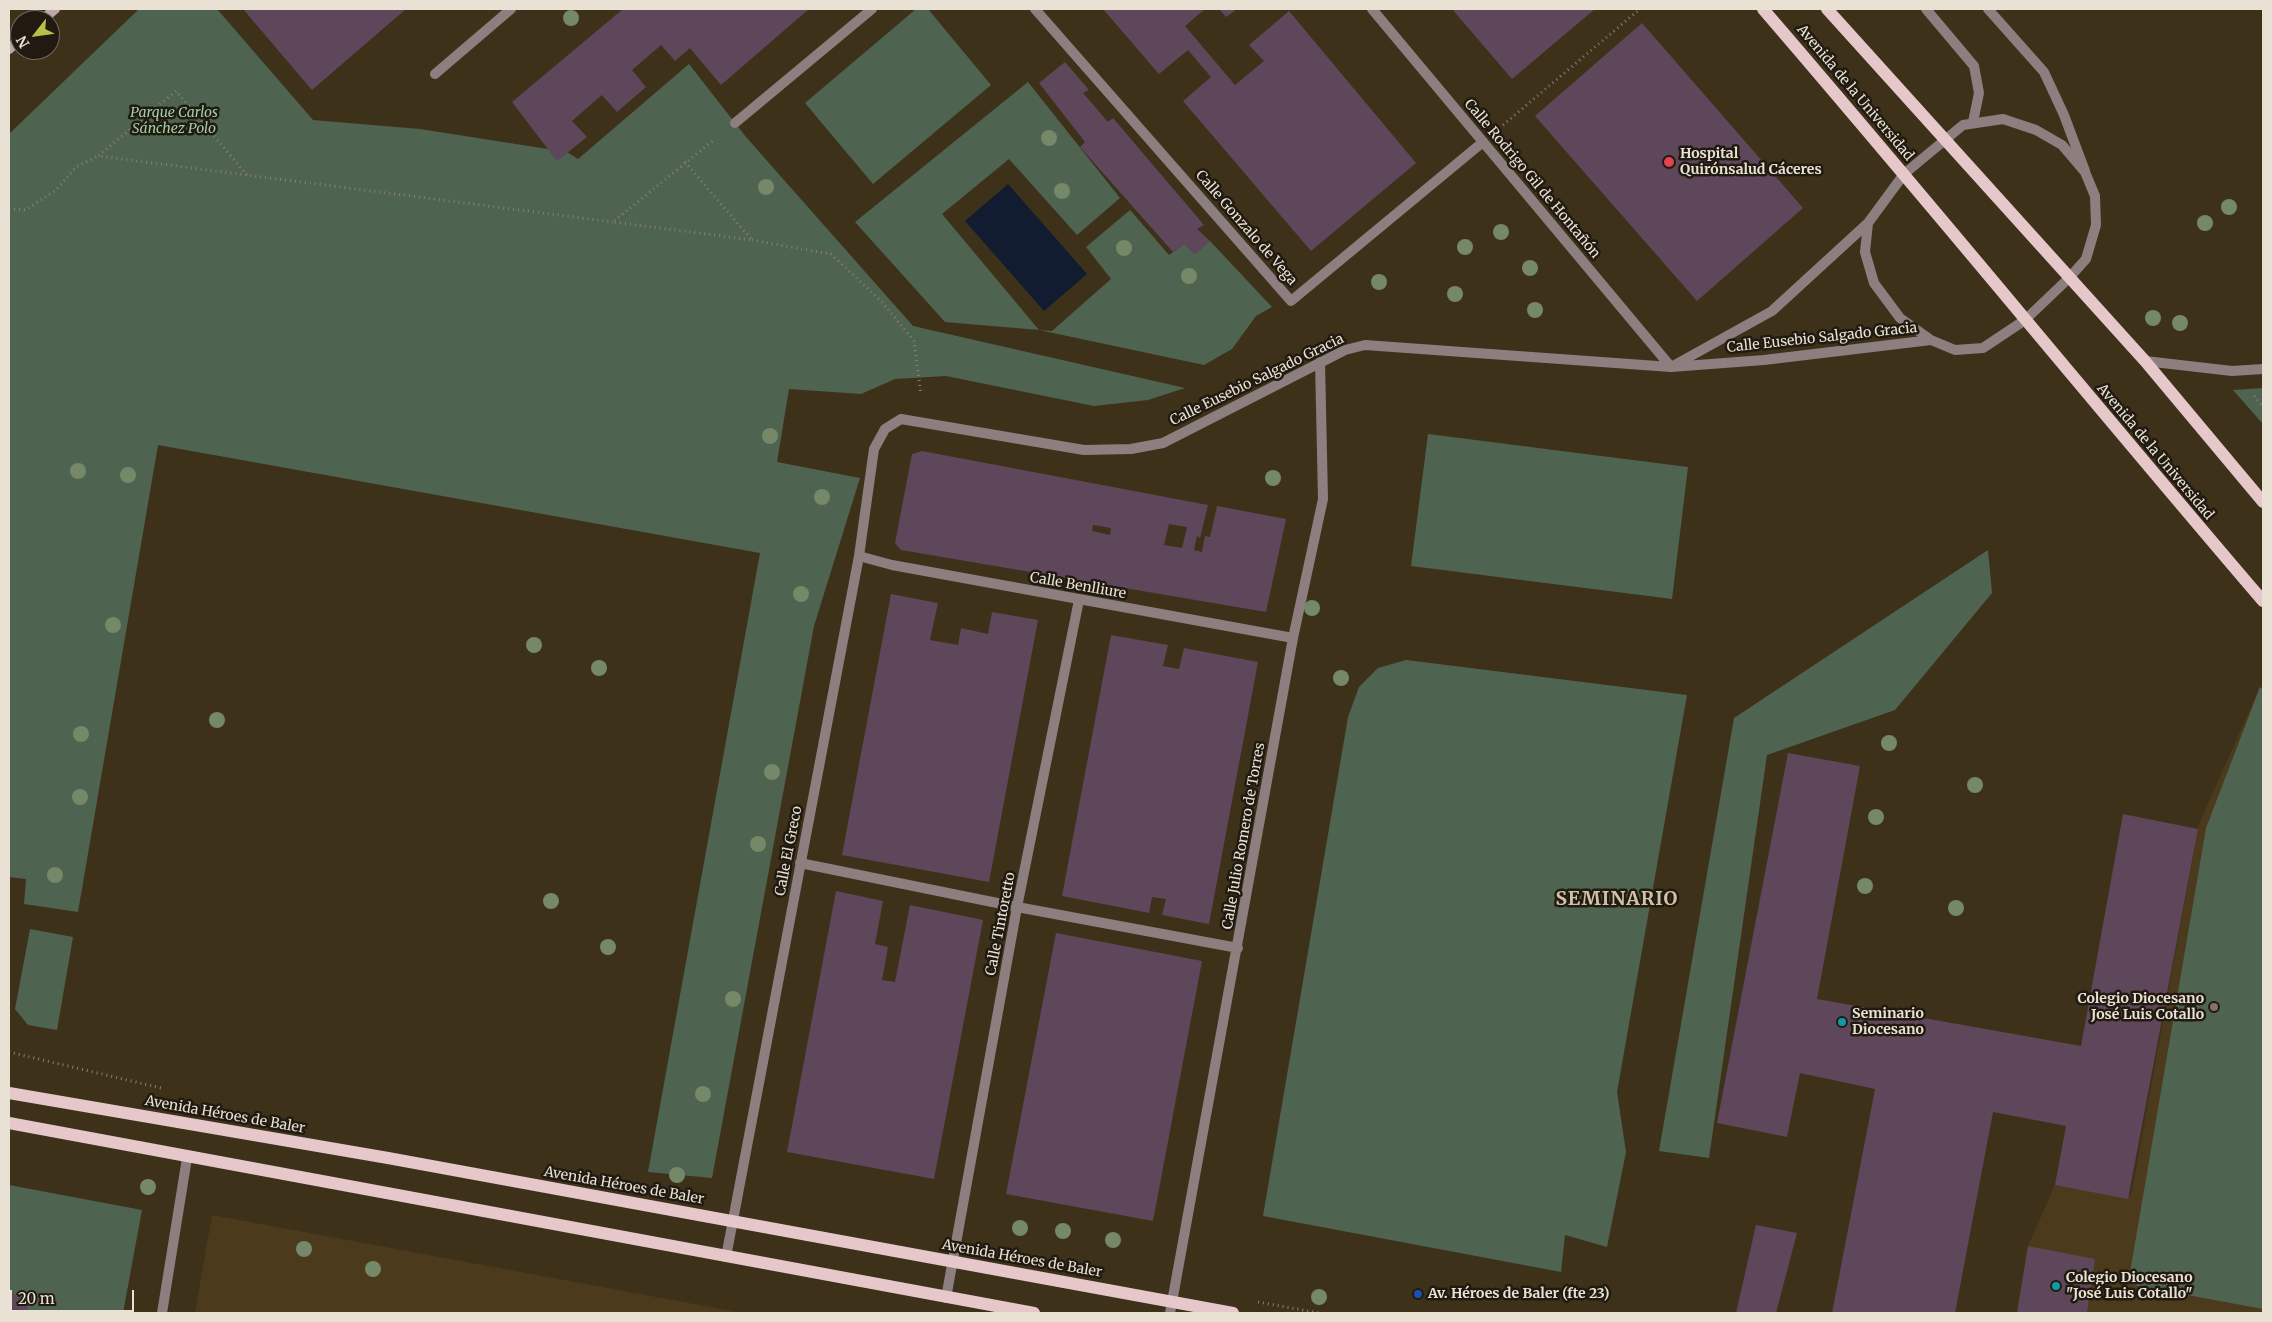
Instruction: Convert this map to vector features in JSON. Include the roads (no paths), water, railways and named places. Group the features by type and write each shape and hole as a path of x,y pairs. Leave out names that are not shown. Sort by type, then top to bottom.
{"main road":[{"name":"Avenida de la Universidad","path":"1763,9 2263,601"},
{"path":"1827,9 2145,362 2263,502"},
{"name":"Avenida Héroes de Baler","path":"9,1093 379,1157 733,1222 955,1258 1171,1308 1233,1313"},
{"path":"9,1124 1034,1313"}],"street":[{"path":"435,74 511,9"},
{"path":"735,123 872,9"},
{"name":"Calle Gonzalo de Vega","path":"1035,9 1291,301 1483,142"},
{"name":"Calle Rodrigo Gil de Hontañón","path":"1372,9 1671,367"},
{"path":"1926,9 1974,66 1979,93 1973,122"},
{"path":"1988,9 2044,72 2064,115 2086,172"},
{"name":"Avenida de la Universidad","path":"1904,174 1963,125 2002,119 2036,130 2062,145 2086,172 2095,196 2096,225 2086,259 2025,320"},
{"name":"Calle Eusebio Salgado Gracia","path":"1671,367 1772,312 1868,223 1904,174"},
{"path":"1868,223 1865,252 1874,283 1900,318 1931,340"},
{"name":"Calle Eusebio Salgado Gracia","path":"874,449 884,429 901,419 1084,450 1131,449 1162,443 1320,362 1345,350 1364,345 1671,367 1764,360 1931,340 1955,350 1983,348 2025,320"},
{"name":"Calle Julio Romero de Torres","path":"1171,1308 1293,638 1323,499 1320,362"},
{"path":"2145,362 2232,371 2263,369"},
{"name":"Calle El Greco","path":"726,1257 859,556 874,449"},
{"name":"Calle Benlliure","path":"859,556 892,565 1293,638"},
{"name":"Calle Tintoretto","path":"946,1298 955,1258 1017,907 1079,600"},
{"path":"800,863 1017,907 1238,948"},
{"path":"162,1313 187,1158"}],"water":[{"path":"1008,184 1087,274 1044,311 965,221"}],"place":[{"name":"Hospital Quirónsalud Cáceres","path":"1669,162"},
{"name":"Colegio Diocesano José Luis Cotallo","path":"2214,1007"},
{"name":"Seminario Diocesano","path":"1842,1022"},
{"name":"Colegio Diocesano \"José Luis Cotallo\"","path":"2056,1286"},
{"name":"Av. Héroes de Baler (fte 23)","path":"1418,1294"}],"district":[{"name":"SEMINARIO","path":"1617,900"}],"park label":[{"name":"Parque Carlos Sánchez Polo","path":"174,122"}]}
